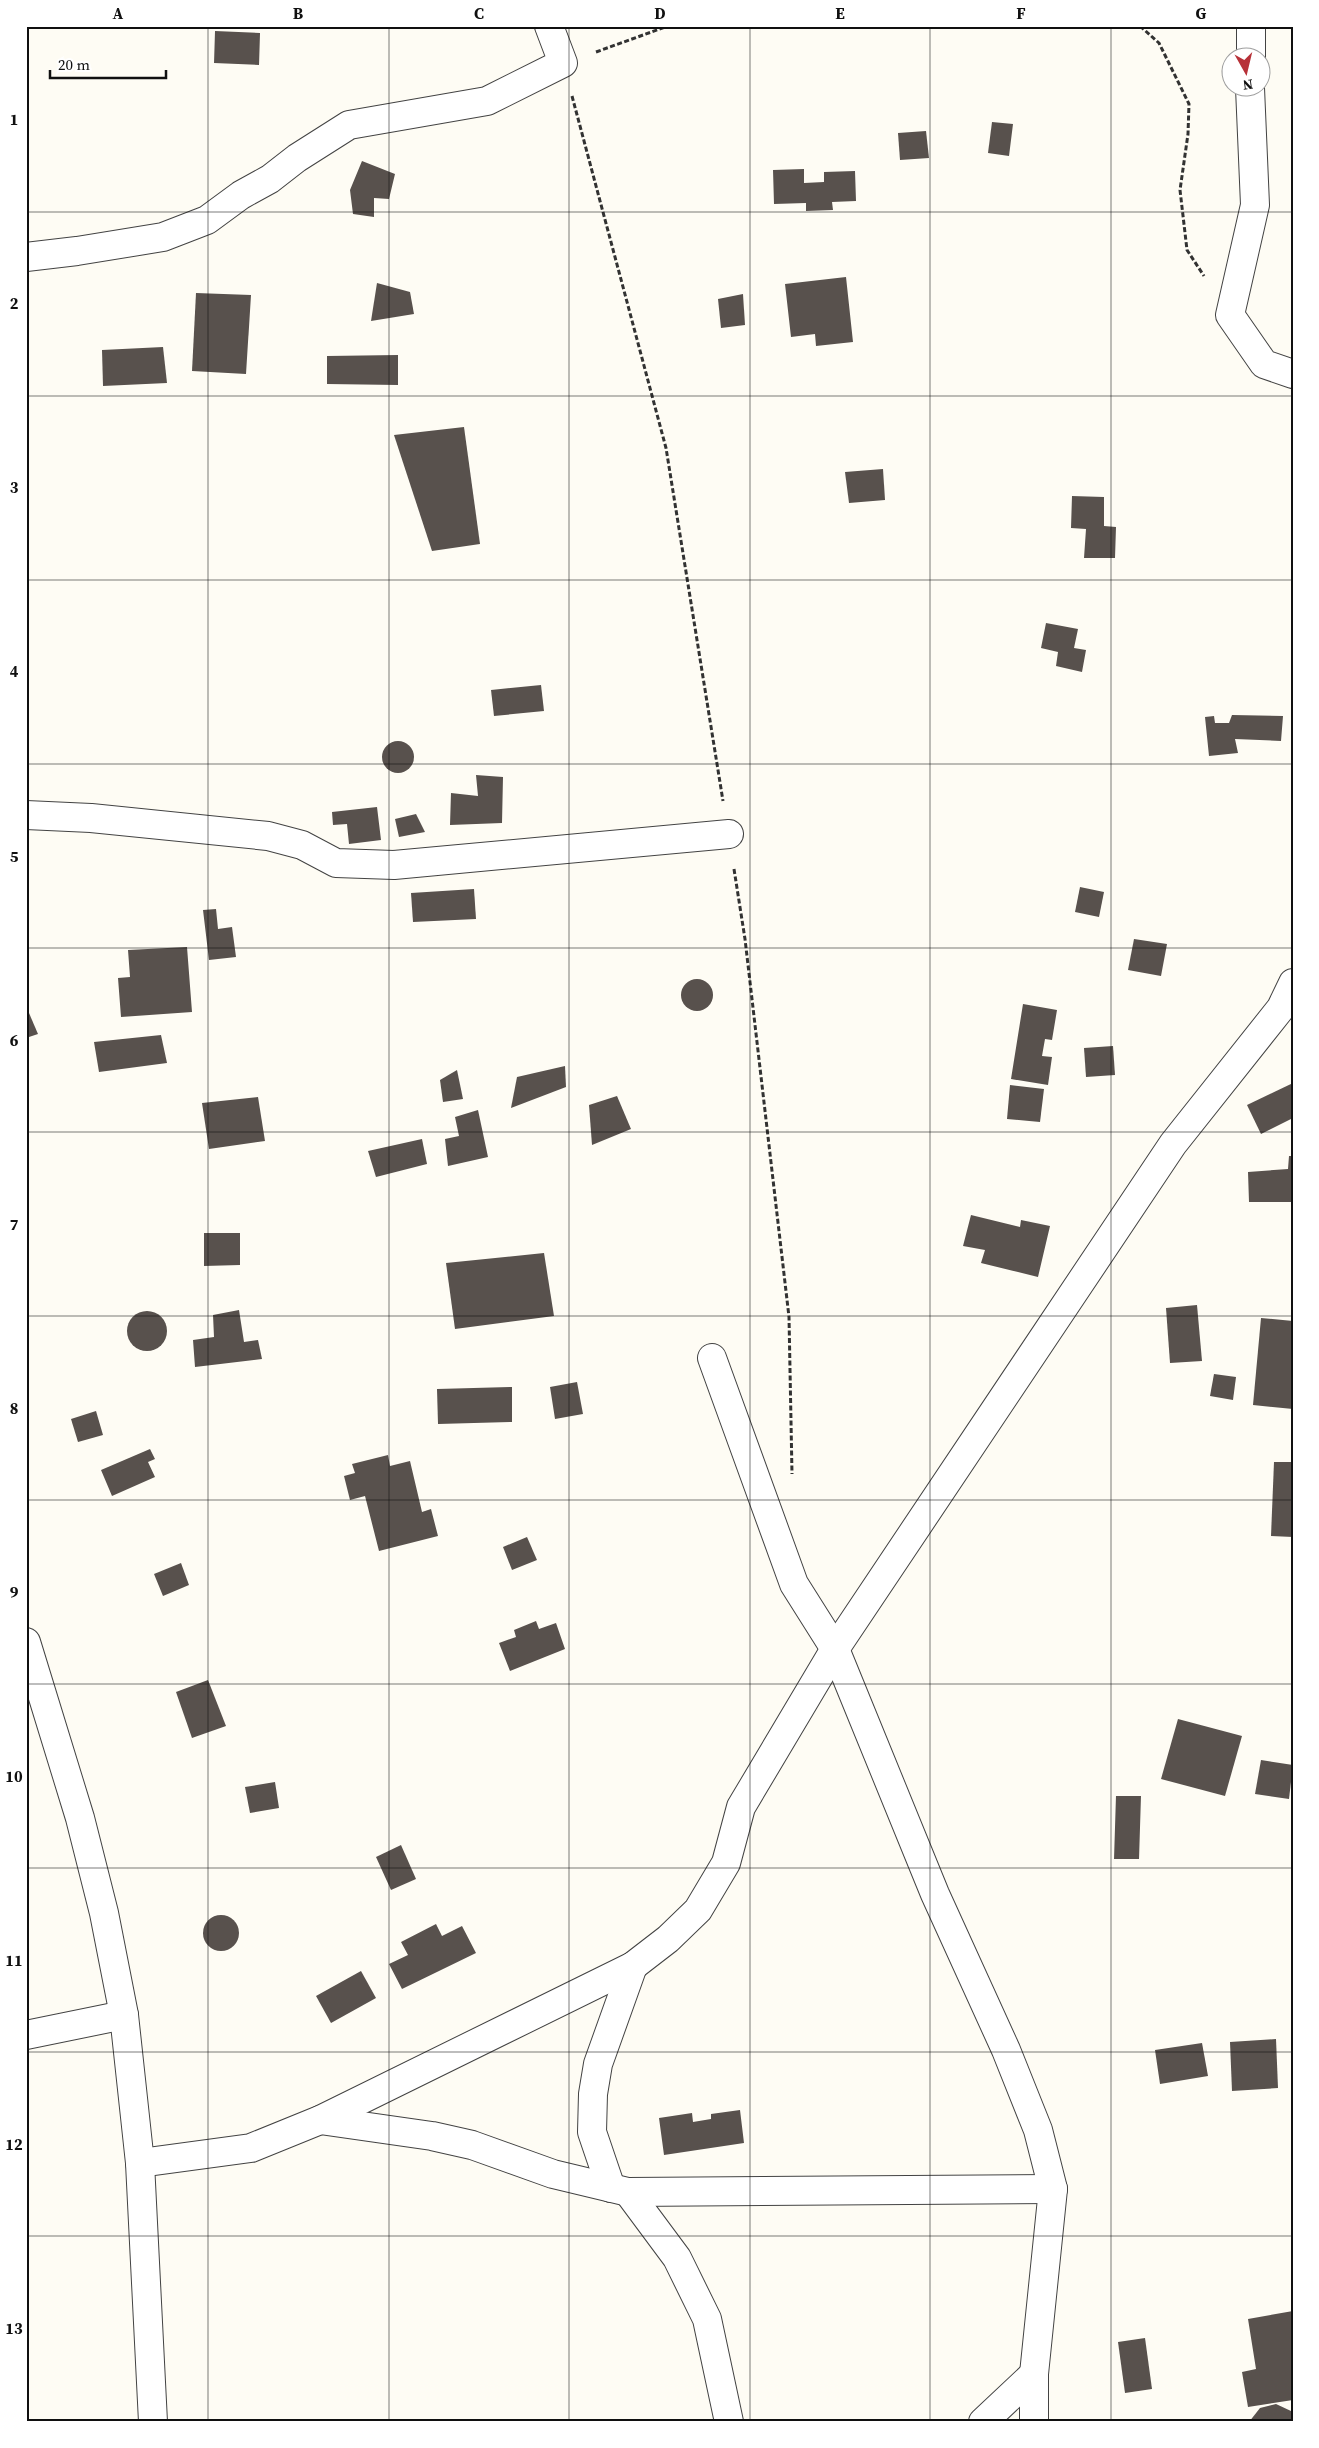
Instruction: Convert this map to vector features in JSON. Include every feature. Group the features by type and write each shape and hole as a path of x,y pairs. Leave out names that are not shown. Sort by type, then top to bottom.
{"street":[{"path":"26,257 163,237 207,220 241,195 270,179 297,158 350,125 487,101 564,63 549,26"},
{"path":"1251,26 1251,48"},
{"path":"1250,98 1255,205 1230,315 1264,364 1293,374"},
{"path":"26,815 91,818 268,836 302,845 336,863 394,866 729,834"},
{"path":"140,2163 251,2148 320,2120 633,1966 668,1939 698,1910 726,1863 741,1807 835,1649 1174,1144 1281,1008 1293,983"},
{"path":"712,1358 794,1584 835,1649 934,1894 1006,2050 1038,2130 1053,2189 1034,2374 1034,2422"},
{"path":"26,1642 80,1818 104,1913 124,2015 140,2163 153,2422"},
{"path":"633,1966 598,2064 593,2094 592,2132 619,2190 677,2258 707,2318 730,2422"},
{"path":"26,2036 124,2015"},
{"path":"320,2120 432,2136 472,2145 553,2174 619,2190 1053,2189"},
{"path":"983,2422 1034,2374"}],"path":[{"path":"564,63 668,26"},
{"path":"1140,26 1159,43 1189,104 1188,134 1180,190 1186,250 1230,315"}],"building":[{"path":"215,31 260,33 259,65 214,63"},
{"path":"992,122 1013,124 1009,156 988,153"},
{"path":"926,131 929,158 900,160 898,133"},
{"path":"362,161 395,174 389,199 374,198 374,217 353,214 350,190"},
{"path":"804,169 804,183 824,182 824,172 855,171 856,201 832,202 833,210 806,211 806,203 774,204 773,170"},
{"path":"846,277 853,342 816,346 815,334 791,337 785,284"},
{"path":"377,283 410,292 414,314 371,321"},
{"path":"196,293 251,295 246,374 192,371"},
{"path":"743,294 745,325 721,328 718,299"},
{"path":"163,347 167,383 103,386 102,350"},
{"path":"398,355 398,385 327,384 327,356"},
{"path":"464,427 480,544 432,551 394,435"},
{"path":"883,469 885,500 849,503 845,472"},
{"path":"1072,496 1104,497 1104,526 1116,527 1115,558 1084,558 1086,529 1071,528"},
{"path":"1046,623 1078,629 1074,648 1086,650 1082,672 1056,666 1058,652 1041,648"},
{"path":"541,685 544,711 494,716 491,690"},
{"path":"1232,715 1283,716 1281,741 1235,739 1238,753 1209,756 1205,717 1214,716 1215,723 1229,723"},
{"path":"398,741 404,742 409,746 413,751 413,763 409,768 404,772 398,773 392,772 387,768 383,763 382,757 383,751 387,746 392,742"},
{"path":"476,775 503,777 502,823 450,825 451,793 478,796"},
{"path":"377,807 381,840 349,844 347,824 333,825 332,812"},
{"path":"416,814 425,832 399,837 395,819"},
{"path":"1080,887 1104,892 1099,917 1075,912"},
{"path":"474,889 476,919 413,922 411,893"},
{"path":"216,909 218,929 232,927 236,957 209,960 203,910"},
{"path":"1134,939 1167,944 1161,976 1128,970"},
{"path":"187,947 192,1012 121,1017 118,978 130,977 128,950"},
{"path":"697,979 709,983 713,995 709,1007 697,1011 685,1007 681,995 685,983"},
{"path":"1023,1004 1057,1010 1052,1040 1045,1039 1042,1056 1052,1057 1048,1085 1011,1079"},
{"path":"26,1006 38,1034 26,1038"},
{"path":"161,1035 167,1063 99,1072 94,1042"},
{"path":"1113,1046 1115,1075 1086,1077 1084,1048"},
{"path":"565,1066 566,1087 511,1108 517,1077"},
{"path":"457,1070 463,1099 443,1102 440,1080"},
{"path":"1293,1083 1293,1118 1261,1134 1247,1105"},
{"path":"1010,1085 1044,1089 1040,1122 1007,1119"},
{"path":"617,1096 631,1129 592,1145 589,1105"},
{"path":"258,1097 265,1141 209,1149 202,1103"},
{"path":"478,1110 488,1157 448,1166 445,1139 459,1136 455,1117"},
{"path":"422,1139 427,1164 376,1177 368,1151"},
{"path":"1289,1156 1293,1156 1293,1202 1249,1202 1248,1172 1288,1169"},
{"path":"971,1215 1020,1227 1021,1220 1050,1226 1038,1277 981,1263 985,1250 963,1246"},
{"path":"204,1233 240,1233 240,1265 204,1266"},
{"path":"544,1253 554,1316 455,1329 446,1263"},
{"path":"1197,1305 1202,1361 1170,1363 1166,1308"},
{"path":"239,1310 244,1342 258,1340 262,1359 195,1367 193,1340 214,1337 213,1315"},
{"path":"147,1311 161,1317 167,1331 161,1345 147,1351 133,1345 127,1331 133,1317"},
{"path":"1261,1318 1293,1321 1293,1409 1253,1405"},
{"path":"1214,1374 1236,1377 1233,1400 1210,1396"},
{"path":"577,1382 583,1414 555,1419 550,1387"},
{"path":"512,1387 512,1422 438,1424 437,1389"},
{"path":"96,1411 103,1435 78,1442 71,1419"},
{"path":"150,1449 155,1459 148,1462 155,1477 112,1496 101,1470"},
{"path":"388,1455 390,1466 410,1461 422,1512 431,1509 438,1536 379,1551 365,1496 350,1500 344,1476 355,1473 352,1464"},
{"path":"1274,1462 1293,1462 1293,1537 1271,1536"},
{"path":"527,1537 537,1560 512,1570 503,1547"},
{"path":"181,1563 189,1585 163,1596 154,1574"},
{"path":"536,1621 539,1629 556,1623 565,1649 510,1671 499,1643 516,1637 514,1630"},
{"path":"208,1680 226,1726 192,1738 176,1692"},
{"path":"1178,1719 1242,1736 1225,1796 1161,1779"},
{"path":"1261,1760 1293,1765 1289,1799 1255,1794"},
{"path":"275,1782 279,1808 250,1813 245,1787"},
{"path":"1116,1796 1141,1796 1139,1859 1114,1859"},
{"path":"401,1845 416,1879 391,1890 376,1857"},
{"path":"221,1915 234,1920 239,1933 234,1946 221,1951 208,1946 203,1933 208,1920"},
{"path":"436,1924 442,1936 462,1926 476,1953 402,1989 389,1964 408,1955 401,1942"},
{"path":"361,1971 376,1998 331,2023 316,1996"},
{"path":"1276,2039 1278,2088 1232,2091 1230,2042"},
{"path":"1202,2043 1208,2076 1160,2084 1155,2050"},
{"path":"740,2110 744,2143 664,2155 659,2118 692,2113 693,2122 711,2119 711,2114"},
{"path":"1293,2311 1293,2400 1248,2407 1242,2372 1256,2369 1248,2319"},
{"path":"1145,2338 1152,2389 1125,2393 1118,2342"},
{"path":"1276,2404 1291,2411 1293,2422 1249,2422 1260,2408"}]}
